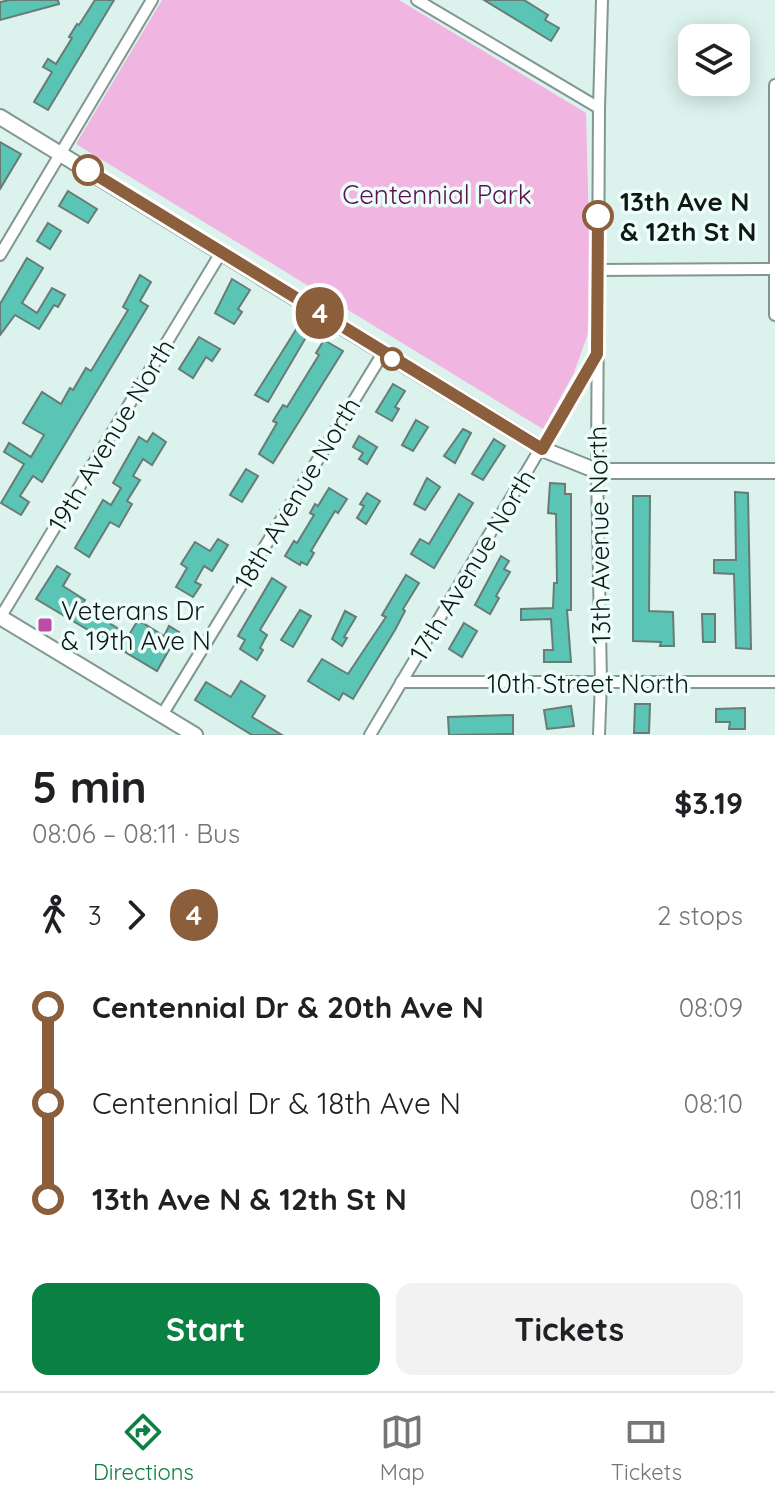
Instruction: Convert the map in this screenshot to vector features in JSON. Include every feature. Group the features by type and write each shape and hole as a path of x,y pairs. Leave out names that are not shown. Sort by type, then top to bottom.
{"street":[{"path":"0,255 152,0"},
{"path":"417,0 599,108"},
{"name":"13th Avenue North","path":"599,735 597,354 602,0"},
{"path":"775,85 775,315"},
{"path":"0,117 542,449 597,471 775,471"},
{"name":"19th Avenue North","path":"0,617 222,251"},
{"path":"598,270 775,269"},
{"name":"18th Avenue North","path":"162,715 383,353"},
{"name":"17th Avenue North","path":"370,735 597,354"},
{"path":"0,617 195,735"},
{"name":"10th Street North","path":"401,682 775,682"}],"green space":[{"name":"Centennial Park","path":"162,0 399,0 586,113 591,303 587,336 574,373 543,429 76,144"}],"building":[{"path":"58,0 59,4 0,20 0,2"},
{"path":"95,0 114,0 48,110 34,102 52,72 43,67 48,59 56,64 72,38 69,37"},
{"path":"484,0 524,0 548,15 545,20 559,28 551,41"},
{"path":"0,142 21,154 0,189"},
{"path":"68,191 97,209 88,223 59,206"},
{"path":"48,223 61,231 50,249 37,241"},
{"path":"27,258 43,268 22,303 37,313 52,288 65,295 58,307 54,305 39,329 15,315 0,335 0,304"},
{"path":"140,275 151,282 140,301 148,306 42,482 33,476 20,496 29,502 21,515 1,503 24,464 4,452 9,443 31,457 44,435 23,423 42,392 61,404 86,368 91,371 128,310 123,307"},
{"path":"232,279 250,290 238,309 242,312 234,324 215,313"},
{"path":"297,328 308,334 268,402 255,395"},
{"path":"199,337 220,349 212,361 206,357 193,378 179,369"},
{"path":"324,340 343,351 273,463 259,454 277,423 273,421 283,405 287,407 319,355 316,353"},
{"path":"393,384 405,391 395,407 399,409 392,421 376,412"},
{"path":"416,420 428,427 413,451 402,445"},
{"path":"463,429 471,433 455,463 444,456"},
{"path":"153,433 166,442 152,465 143,459 133,476 140,480 127,501 132,504 119,527 110,522 89,557 75,548 103,500 111,505 121,488 113,483 139,437 147,442"},
{"path":"359,436 377,447 367,464 359,459 363,453 353,447"},
{"path":"494,439 505,446 483,480 472,474"},
{"path":"246,469 258,476 242,502 230,495"},
{"path":"427,478 440,487 425,510 414,504"},
{"path":"550,483 565,484 565,494 571,494 571,610 567,610 571,662 544,662 544,650 553,650 551,619 521,620 521,609 553,608 554,583 557,583 556,514 548,513"},
{"path":"329,488 347,499 338,513 335,511 311,551 314,553 307,565 301,562 300,565 285,556 314,515 310,513 315,504 318,506"},
{"path":"735,492 748,493 751,649 736,648 734,574 714,573 714,560 736,560"},
{"path":"367,493 380,501 366,524 357,518 364,506 360,504"},
{"path":"459,494 473,503 434,568 411,554 420,539 429,544"},
{"path":"633,496 650,496 649,611 673,612 674,646 633,641"},
{"path":"218,539 228,545 212,571 204,566 195,582 201,585 193,597 176,587 187,568 181,564 195,542 210,551"},
{"path":"501,556 509,561 504,569 510,572 490,614 475,605"},
{"path":"57,566 70,574 63,586 85,600 81,606 129,635 138,620 164,636 169,626 179,632 157,671 36,599"},
{"path":"406,575 419,583 353,699 343,693 339,700 308,681 322,659 348,674 386,617 382,615"},
{"path":"272,578 286,587 260,630 267,635 257,660 240,649 245,640 238,636"},
{"path":"300,610 311,616 293,647 281,640"},
{"path":"345,611 356,617 342,646 332,639"},
{"path":"702,614 715,614 715,642 703,642"},
{"path":"464,623 477,631 462,657 449,649"},
{"path":"241,681 265,696 252,717 282,735 252,735 195,700 206,682 231,697"},
{"path":"635,704 650,704 649,733 634,733"},
{"path":"571,706 574,726 547,729 544,710"},
{"path":"745,708 745,729 729,729 730,722 716,722 716,709"},
{"path":"513,715 513,734 449,735 448,717"}],"bus line":[{"name":"4","path":"88,170 542,449 597,354 598,216"}],"place":[{"name":"13th Ave N & 12th St N","path":"598,216"},
{"name":"Veterans Dr & 19th Ave N","path":"45,625"}]}
